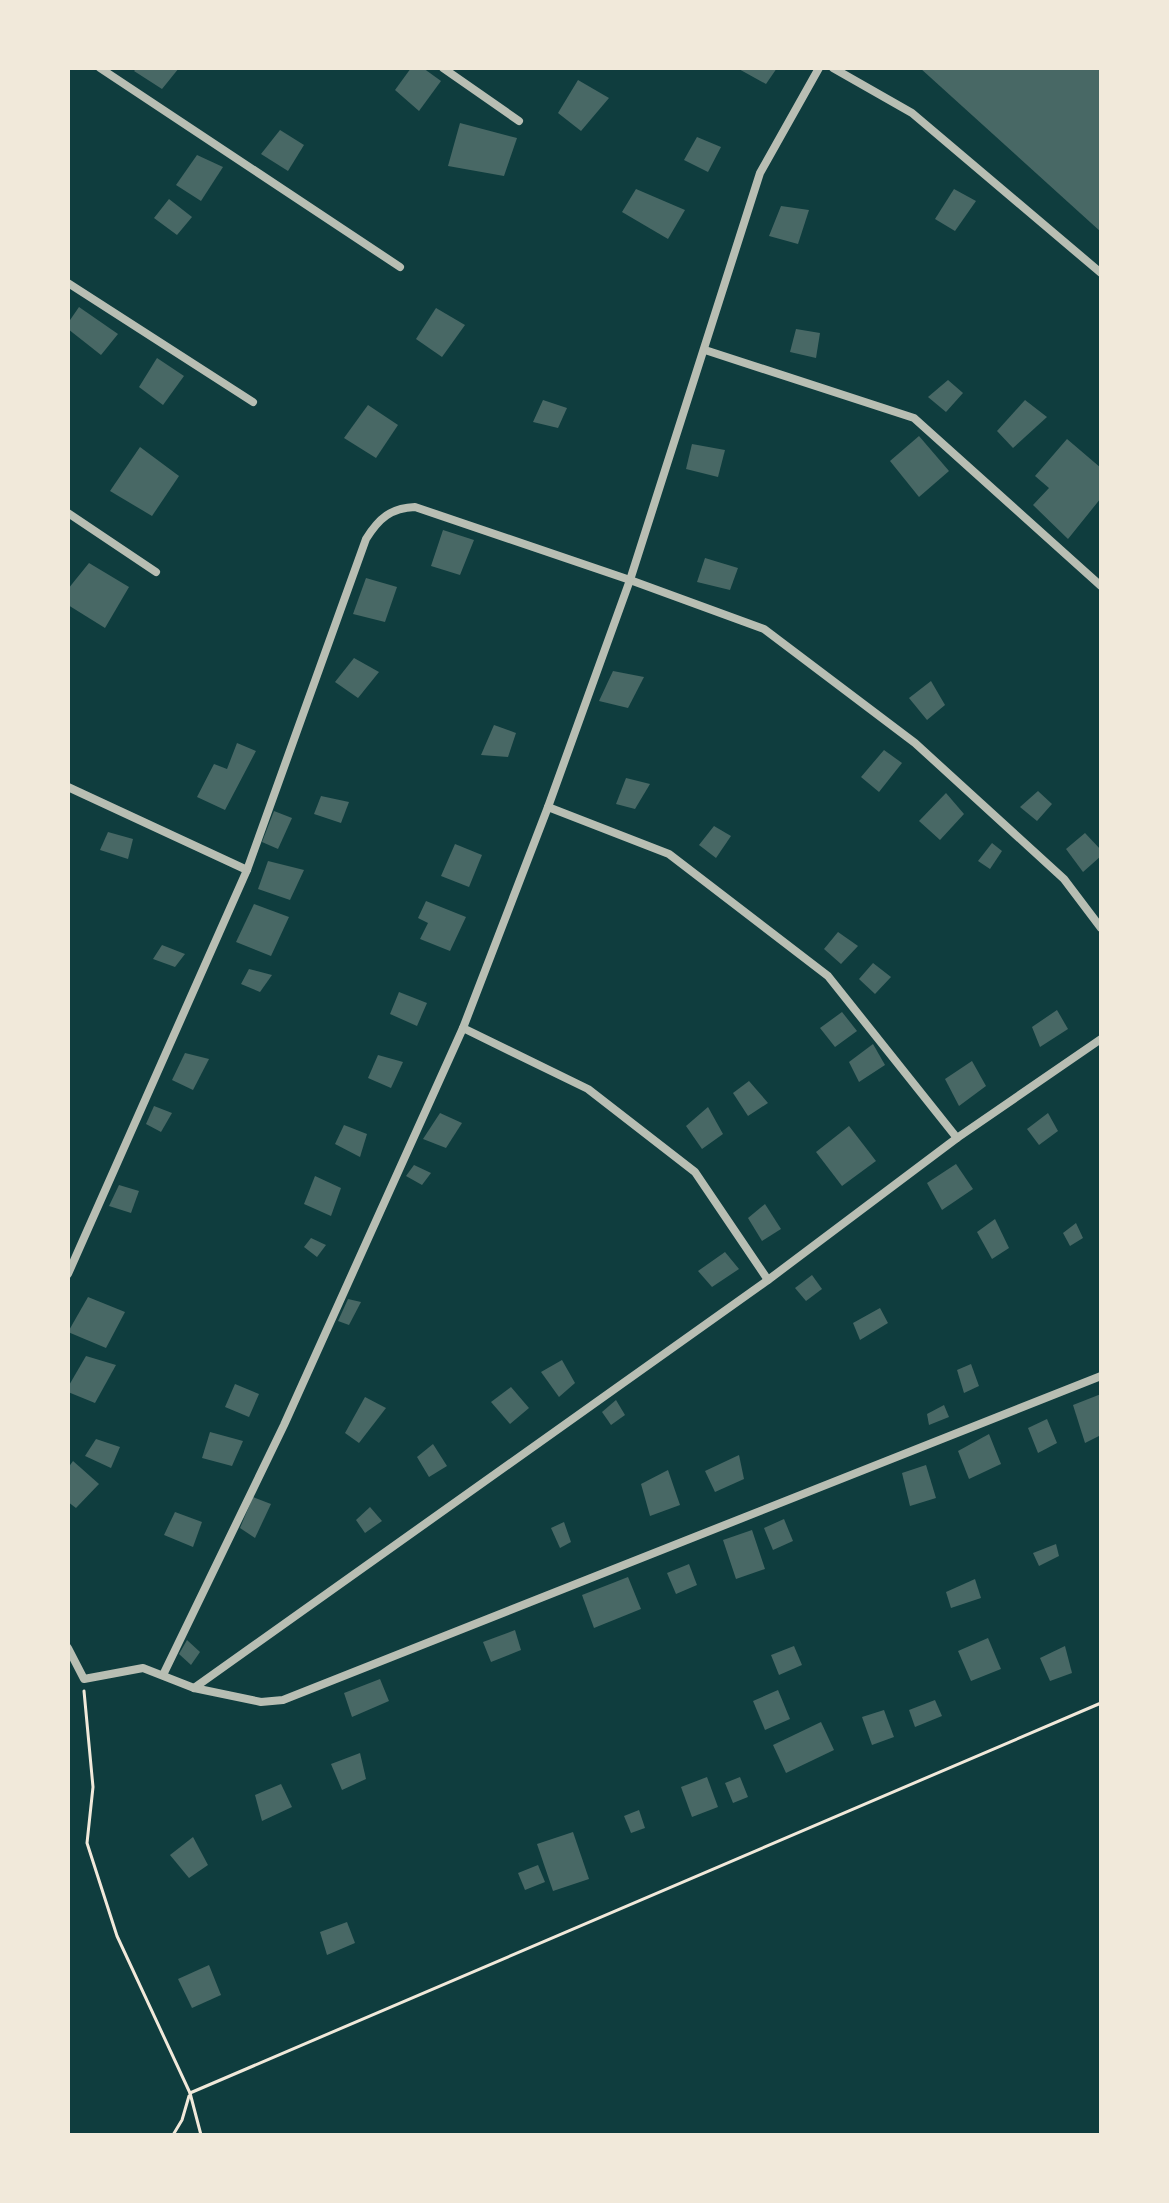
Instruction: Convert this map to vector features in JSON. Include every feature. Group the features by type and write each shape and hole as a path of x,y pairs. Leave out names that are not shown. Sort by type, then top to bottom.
{"street":[{"path":"100,68 400,267"},
{"path":"443,68 519,121"},
{"path":"163,1675 284,1425 463,1028 548,807 630,580 760,173 819,68"},
{"path":"833,68 912,113 1101,273"},
{"path":"68,283 253,402"},
{"path":"705,350 914,418 1101,586"},
{"path":"68,1274 247,870 366,539 376,524 389,512 399,508 415,507 764,629 915,743 1064,879 1101,928"},
{"path":"68,513 156,572"},
{"path":"68,787 247,870"},
{"path":"548,807 669,854 828,976 957,1138"},
{"path":"463,1028 588,1089 695,1172 768,1280"},
{"path":"194,1688 768,1280 957,1138 1101,1039"},
{"path":"68,1648 84,1679 143,1668 194,1688 261,1702 283,1700 1101,1376"}],"path":[{"path":"84,1679 93,1787 87,1843 117,1936 190,2093 201,2135"},
{"path":"190,2093 1101,1703"},
{"path":"173,2135 182,2120 190,2093"}],"building":[{"path":"137,68 179,68 162,89 134,71"},
{"path":"411,68 423,68 441,81 419,111 395,90"},
{"path":"737,68 777,68 766,84"},
{"path":"920,68 1101,68 1101,232"},
{"path":"578,80 609,98 581,131 558,113"},
{"path":"460,123 517,138 504,176 448,166"},
{"path":"280,130 304,145 288,171 261,154"},
{"path":"697,137 721,147 708,172 684,160"},
{"path":"197,155 223,167 201,201 176,185"},
{"path":"636,189 685,210 668,239 622,212"},
{"path":"954,189 976,201 955,231 935,219"},
{"path":"169,199 192,217 177,235 154,218"},
{"path":"781,206 809,210 798,244 769,236"},
{"path":"79,307 118,334 101,355 68,329 68,323"},
{"path":"436,308 465,325 442,357 416,339"},
{"path":"796,329 820,333 816,358 790,352"},
{"path":"157,358 184,376 163,405 139,387"},
{"path":"948,380 963,393 946,412 928,397"},
{"path":"543,400 567,408 558,428 533,422"},
{"path":"1025,400 1047,417 1013,448 997,431"},
{"path":"368,405 398,425 376,458 344,438"},
{"path":"919,436 949,471 919,497 890,461"},
{"path":"1067,439 1101,468 1101,498 1068,539 1033,505 1049,488 1035,476"},
{"path":"692,444 725,450 718,477 686,469"},
{"path":"140,447 179,476 152,516 110,491"},
{"path":"443,530 474,540 460,575 431,566"},
{"path":"705,558 738,568 730,590 697,582"},
{"path":"89,563 129,587 105,628 68,605 68,589"},
{"path":"366,578 397,587 385,622 353,614"},
{"path":"354,658 379,672 358,698 335,682"},
{"path":"613,671 644,677 628,708 599,701"},
{"path":"931,681 945,705 927,720 909,698"},
{"path":"494,725 516,733 508,757 481,755"},
{"path":"237,743 256,751 225,810 197,797 214,764 227,769"},
{"path":"884,750 902,763 879,792 861,777"},
{"path":"626,778 650,784 635,809 616,804"},
{"path":"1038,791 1052,804 1037,821 1020,807"},
{"path":"946,793 964,814 940,840 919,821"},
{"path":"321,796 349,802 341,823 314,814"},
{"path":"274,811 292,818 278,849 262,842"},
{"path":"714,826 731,836 716,858 699,845"},
{"path":"108,832 133,839 128,859 100,850"},
{"path":"1085,833 1101,850 1101,856 1083,872 1066,849"},
{"path":"992,843 1002,851 990,869 978,861"},
{"path":"455,844 482,855 469,887 441,876"},
{"path":"268,861 304,870 290,900 258,889"},
{"path":"426,901 466,917 450,951 420,939 428,923 418,918"},
{"path":"254,904 289,917 271,956 236,942"},
{"path":"838,932 858,946 841,964 824,949"},
{"path":"162,945 185,954 175,967 153,959"},
{"path":"873,963 891,977 875,994 859,979"},
{"path":"249,969 272,975 260,992 241,984"},
{"path":"399,992 427,1003 417,1026 390,1014"},
{"path":"1057,1010 1068,1029 1040,1047 1032,1027"},
{"path":"842,1012 857,1031 835,1047 820,1028"},
{"path":"873,1044 885,1065 859,1082 849,1062"},
{"path":"185,1053 209,1059 193,1090 172,1080"},
{"path":"378,1055 403,1062 391,1088 368,1078"},
{"path":"972,1061 986,1086 959,1106 945,1079"},
{"path":"749,1081 768,1103 748,1116 733,1093"},
{"path":"154,1106 172,1113 161,1132 146,1124"},
{"path":"708,1107 723,1134 702,1149 686,1126"},
{"path":"440,1113 462,1123 446,1148 423,1139"},
{"path":"1048,1113 1058,1131 1039,1145 1027,1129"},
{"path":"344,1125 367,1134 360,1157 335,1144"},
{"path":"849,1126 876,1161 842,1186 816,1152"},
{"path":"956,1164 973,1189 942,1210 927,1183"},
{"path":"414,1165 431,1173 422,1185 406,1176"},
{"path":"315,1176 341,1188 331,1216 304,1204"},
{"path":"119,1185 139,1191 131,1213 109,1206"},
{"path":"765,1204 781,1229 762,1241 748,1218"},
{"path":"995,1219 1009,1248 992,1259 977,1232"},
{"path":"1076,1223 1083,1238 1070,1246 1063,1233"},
{"path":"311,1238 326,1245 317,1257 304,1247"},
{"path":"725,1252 739,1269 712,1287 698,1271"},
{"path":"812,1275 822,1289 806,1301 795,1288"},
{"path":"88,1297 125,1312 106,1348 68,1332"},
{"path":"348,1299 361,1302 349,1325 338,1321"},
{"path":"880,1308 888,1323 860,1340 853,1323"},
{"path":"86,1356 116,1365 95,1403 68,1392"},
{"path":"562,1360 575,1383 559,1397 541,1372"},
{"path":"971,1364 979,1386 964,1393 957,1370"},
{"path":"235,1384 259,1394 249,1417 225,1407"},
{"path":"511,1387 529,1408 510,1424 491,1402"},
{"path":"1101,1394 1101,1435 1085,1443 1073,1405"},
{"path":"365,1397 386,1408 359,1443 345,1433"},
{"path":"616,1400 625,1415 611,1425 602,1412"},
{"path":"944,1405 949,1417 929,1425 927,1414"},
{"path":"1047,1419 1057,1443 1038,1453 1028,1428"},
{"path":"210,1432 243,1441 232,1466 202,1458"},
{"path":"989,1434 1001,1464 969,1479 958,1451"},
{"path":"96,1439 120,1447 111,1468 85,1456"},
{"path":"433,1444 447,1466 429,1477 417,1457"},
{"path":"739,1455 744,1479 715,1492 705,1471"},
{"path":"73,1461 99,1484 76,1508 68,1502 68,1468"},
{"path":"926,1465 936,1498 910,1506 902,1473"},
{"path":"668,1470 680,1505 650,1516 641,1484"},
{"path":"253,1497 271,1504 255,1538 240,1528"},
{"path":"370,1507 382,1521 365,1533 356,1520"},
{"path":"175,1512 202,1522 193,1547 164,1535"},
{"path":"784,1519 793,1541 773,1550 764,1528"},
{"path":"564,1522 571,1542 560,1548 551,1528"},
{"path":"752,1530 765,1569 736,1579 723,1540"},
{"path":"1056,1544 1059,1556 1039,1566 1033,1553"},
{"path":"689,1564 697,1585 676,1594 667,1573"},
{"path":"628,1577 641,1609 594,1628 582,1595"},
{"path":"975,1579 981,1598 951,1608 946,1592"},
{"path":"515,1630 521,1650 491,1662 483,1642"},
{"path":"988,1638 1001,1669 971,1681 958,1651"},
{"path":"187,1640 200,1652 191,1665 179,1654"},
{"path":"794,1646 802,1665 779,1675 771,1655"},
{"path":"1065,1646 1072,1673 1050,1681 1040,1658"},
{"path":"380,1679 389,1701 352,1717 344,1693"},
{"path":"778,1690 790,1719 765,1730 753,1701"},
{"path":"935,1700 942,1716 915,1727 909,1710"},
{"path":"884,1710 894,1737 872,1745 862,1717"},
{"path":"821,1722 834,1750 786,1773 773,1745"},
{"path":"360,1753 366,1779 342,1790 331,1764"},
{"path":"707,1777 718,1807 692,1817 681,1787"},
{"path":"740,1777 748,1797 733,1803 725,1783"},
{"path":"281,1784 292,1807 262,1821 255,1795"},
{"path":"639,1810 645,1828 631,1833 624,1816"},
{"path":"573,1832 589,1879 553,1891 537,1844"},
{"path":"193,1837 208,1865 189,1878 170,1855"},
{"path":"538,1865 545,1882 525,1890 518,1873"},
{"path":"347,1922 355,1943 327,1955 320,1932"},
{"path":"209,1965 221,1995 192,2008 178,1979"}]}
